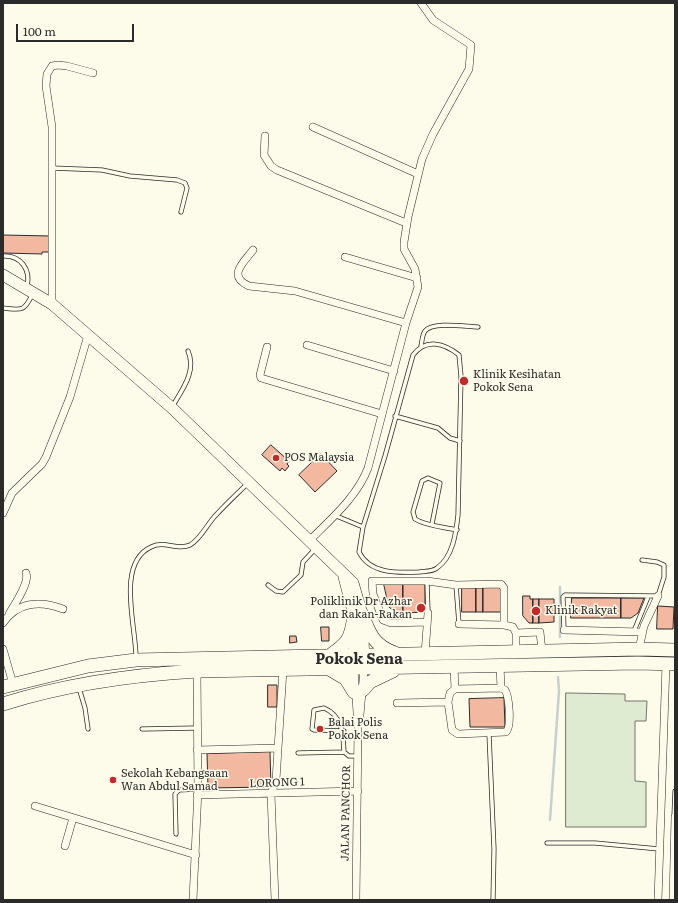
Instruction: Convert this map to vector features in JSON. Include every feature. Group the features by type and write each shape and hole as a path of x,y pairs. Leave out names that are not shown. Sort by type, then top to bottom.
{"highway":[{"path":"329,663 347,643 358,614"},
{"path":"358,614 372,638 383,648 397,654"},
{"path":"3,704 78,685 138,676 197,671 283,670 329,663 359,655 639,649 675,650"},
{"path":"8,686 88,666 136,660 329,663 359,669 670,664"},
{"path":"329,663 358,691 374,679 398,668"}],"main road":[{"path":"3,274 29,292 52,304 172,408 248,483 313,544 344,577 353,584 358,614 359,669"}],"street":[{"path":"313,544 364,478 406,323 418,287 415,269 404,249 406,223 418,174 428,144 469,68 471,45 433,20 421,3"},
{"path":"52,304 53,245 51,116 46,92 47,74 52,66 58,65 93,73"},
{"path":"313,127 418,174"},
{"path":"265,136 264,155 271,166 277,170 406,223"},
{"path":"253,250 238,269 238,275 243,283 249,286 295,291 406,323"},
{"path":"346,257 417,278"},
{"path":"3,513 12,493 42,464 46,457 70,397 88,335"},
{"path":"307,345 394,370"},
{"path":"267,347 260,376 261,378 382,414"},
{"path":"3,623 25,585 27,576 26,573"},
{"path":"427,622 387,623 383,620 377,608 372,581 427,582 456,585 501,584 504,588 504,625"},
{"path":"639,649 637,632 658,596"},
{"path":"8,616 25,604 47,604 62,609"},
{"path":"425,654 428,613"},
{"path":"458,624 504,625 513,627 516,633 516,652"},
{"path":"564,630 637,632"},
{"path":"516,633 540,632 542,651"},
{"path":"3,649 8,686"},
{"path":"658,900 659,849 670,664"},
{"path":"500,666 501,688"},
{"path":"454,667 455,689"},
{"path":"358,691 359,669"},
{"path":"358,691 359,669"},
{"path":"275,900 271,794 276,780 283,670"},
{"path":"193,900 196,855 197,671"},
{"path":"501,688 505,690 508,697 508,730 506,732 489,734 454,733 450,727 448,702 450,693 455,689 501,688"},
{"name":"JALAN PANCHOR","path":"356,900 358,691"},
{"path":"397,703 448,702"},
{"path":"197,750 278,748"},
{"name":"LORONG 1","path":"197,792 271,794 358,791"},
{"path":"35,806 196,855"},
{"path":"673,900 675,817"},
{"path":"65,846 73,818"}],"lane":[{"path":"51,168 102,170 130,176 185,183 187,188 181,212"},
{"path":"3,256 12,256 24,264 29,278 27,306 22,309 3,308"},
{"path":"421,346 438,344 447,346 459,355 461,376 457,530 449,552 438,568 432,571 398,572 380,570 368,564 362,558 359,552 359,545 412,355 421,346 425,332 430,327 478,327"},
{"path":"172,408 190,371 191,358 188,351"},
{"path":"396,416 438,428 450,438 460,441"},
{"path":"432,524 440,483 428,478 422,481 413,512 415,519 432,524 457,530"},
{"path":"136,660 131,576 137,557 153,546 168,545 182,548 194,542 215,516 248,483"},
{"path":"334,515 363,527"},
{"path":"268,585 276,592 283,592 301,575 303,562 313,544"},
{"path":"564,630 563,597 565,595 658,596 664,577 664,565 657,562 642,560"},
{"path":"427,582 428,613"},
{"path":"456,585 458,624"},
{"path":"637,632 648,597"},
{"path":"78,685 85,708 88,729"},
{"path":"344,731 312,729 314,710 324,708 328,710 344,731 344,752"},
{"path":"142,729 197,728"},
{"path":"489,734 494,849 493,900"},
{"path":"298,753 344,752 349,756 358,756"},
{"path":"176,834 175,794 179,790 197,792"},
{"path":"675,791 675,817"},
{"path":"547,843 595,843 659,849"}],"green space":[{"path":"566,693 625,694 625,701 647,701 646,721 635,721 635,781 646,782 646,827 566,827"}],"building":[{"path":"3,235 51,236 50,252 42,252 42,254 3,253"},
{"name":"POS Malaysia","path":"271,445 289,461 287,464 289,466 285,471 282,468 280,471 262,455"},
{"path":"321,454 337,471 315,492 299,475"},
{"path":"384,584 403,584 403,613 396,613 389,607"},
{"path":"403,584 425,584 425,612 403,613"},
{"path":"462,585 476,585 476,612 462,612"},
{"path":"476,585 483,585 483,612 476,612"},
{"path":"483,585 501,585 501,612 483,612"},
{"path":"523,596 530,596 530,599 533,599 533,623 529,623 523,616"},
{"path":"572,598 621,598 621,618 571,618"},
{"path":"621,598 644,598 638,613 631,618 621,618"},
{"name":"Klinik Rakyat","path":"533,599 539,599 539,623 533,623"},
{"path":"539,599 554,599 554,622 539,623"},
{"path":"658,606 674,607 673,629 657,629"},
{"path":"321,627 329,627 329,641 322,641"},
{"path":"290,636 296,636 297,642 290,643"},
{"path":"268,685 277,685 277,707 268,707"},
{"path":"504,698 505,727 470,727 469,699"},
{"path":"270,752 271,787 208,788 207,754"}],"waterway":[{"path":"560,587 560,637"},
{"path":"550,820 559,691 558,677"}],"place":[{"name":"Klinik Kesihatan Pokok Sena","path":"464,381"},
{"name":"POS Malaysia","path":"276,458"},
{"name":"Poliklinik Dr Azhar dan Rakan-Rakan","path":"421,608"},
{"name":"Klinik Rakyat","path":"536,611"},
{"name":"Balai Polis Pokok Sena","path":"320,729"},
{"name":"Sekolah Kebangsaan Wan Abdul Samad","path":"113,780"}],"district":[{"name":"Pokok Sena","path":"359,660"}]}
